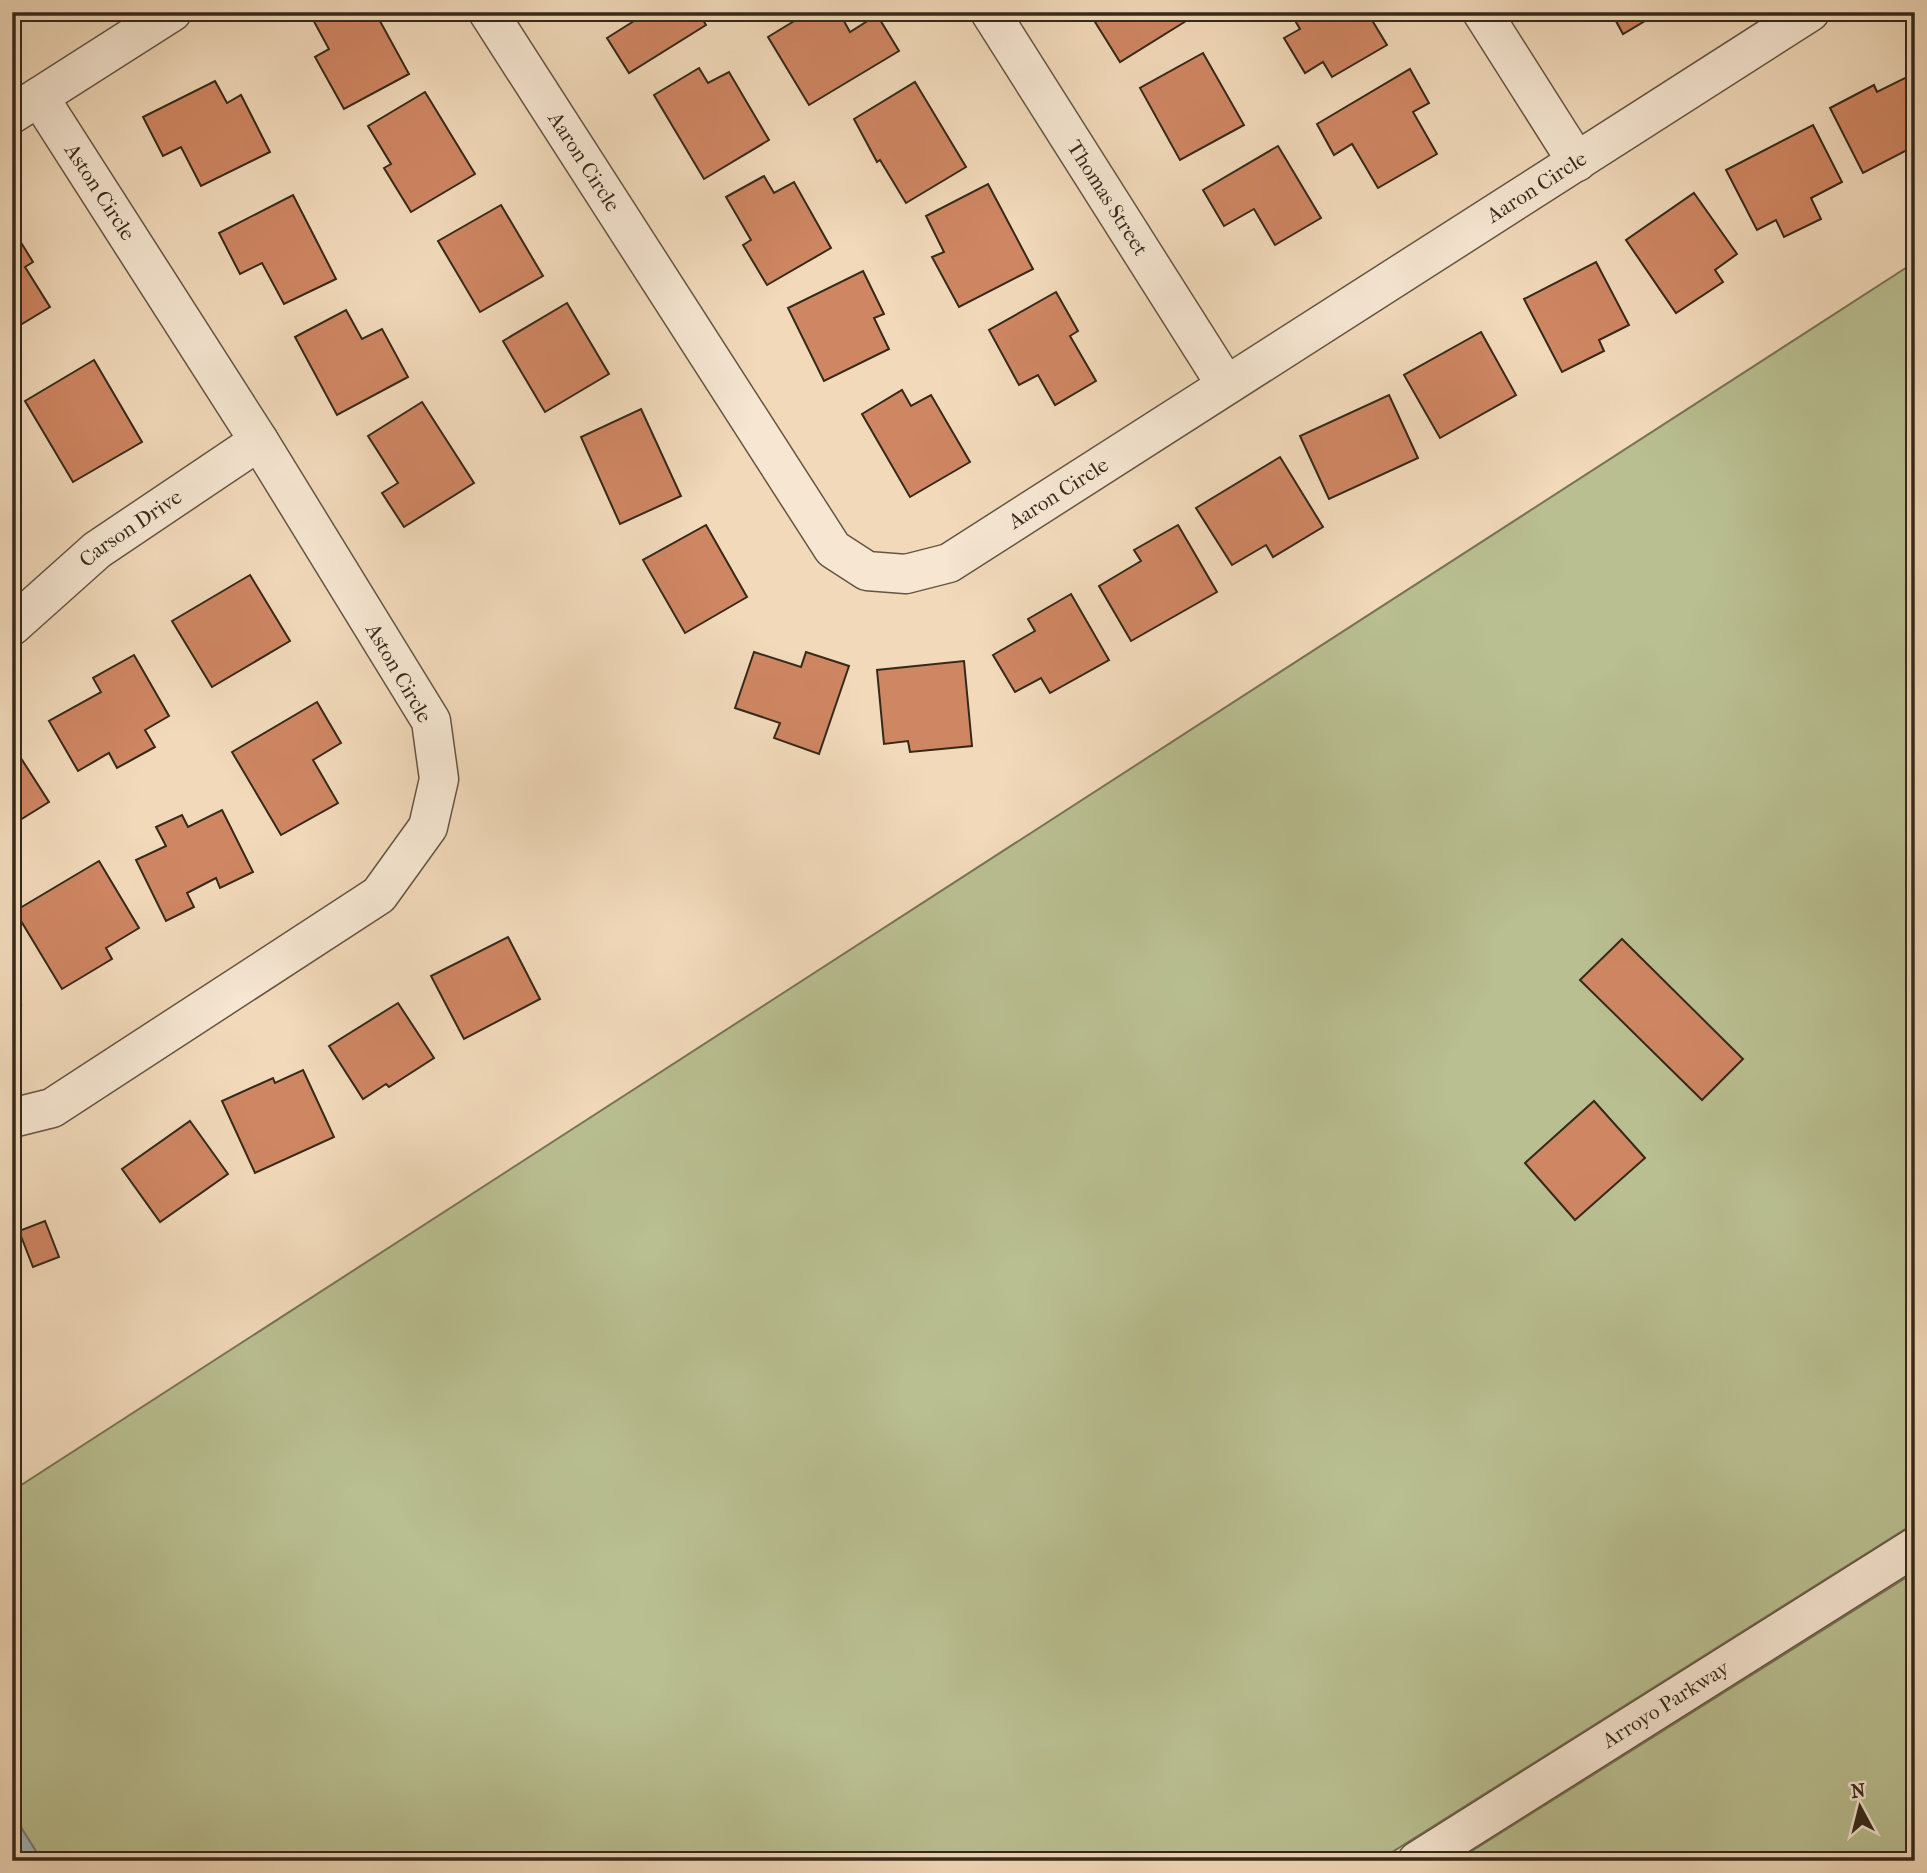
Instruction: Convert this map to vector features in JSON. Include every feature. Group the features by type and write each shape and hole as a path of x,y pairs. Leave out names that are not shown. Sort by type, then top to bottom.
{"street":[{"path":"26,105 172,12"},
{"name":"Aaron Circle","path":"488,12 833,549 867,571 906,573 950,563 1811,12"},
{"name":"Thomas Street","path":"990,12 1226,385"},
{"path":"1482,12 1577,162"},
{"name":"Aston Circle","path":"12,1118 52,1108 379,895 428,827 439,779 431,721 259,441 26,105"},
{"name":"Carson Drive","path":"12,625 97,550 259,441"},
{"name":"Arroyo Parkway","path":"1417,1861 1915,1547"}],"green space":[{"path":"1915,262 1915,1523 1378,1861 42,1861 12,1813 12,1491"},
{"path":"1915,1572 1915,1861 1456,1861"}],"water":[{"path":"12,1813 42,1861 12,1861"}],"building":[{"path":"318,12 375,12 409,74 344,109 315,57 329,49 311,16"},
{"path":"628,12 698,12 706,25 629,73 607,38 634,21"},
{"path":"809,12 839,12 850,32 877,15 899,51 809,105 768,37"},
{"path":"1102,12 1180,12 1186,21 1120,62 1095,22 1105,17"},
{"path":"1290,12 1367,12 1387,45 1332,77 1323,62 1305,73 1284,38 1300,29"},
{"path":"1611,12 1660,12 1623,34"},
{"path":"1203,53 1244,125 1180,160 1140,88"},
{"path":"699,68 708,83 729,72 769,140 704,179 654,95"},
{"path":"1410,69 1429,103 1413,112 1437,154 1378,188 1352,144 1334,155 1317,124"},
{"path":"1915,73 1915,146 1863,173 1830,108 1874,85 1877,92"},
{"path":"215,81 227,103 241,95 270,152 201,186 181,147 163,156 143,117"},
{"path":"915,82 966,167 906,203 880,160 877,162 854,119"},
{"path":"425,92 475,174 411,212 384,168 391,164 368,126"},
{"path":"1813,125 1842,182 1811,198 1821,219 1784,237 1776,220 1757,230 1726,170"},
{"path":"1278,146 1321,218 1275,245 1254,209 1224,226 1203,190"},
{"path":"764,176 774,193 794,182 831,248 767,285 743,245 751,240 726,197"},
{"path":"988,184 1033,269 959,307 932,257 944,252 926,216"},
{"path":"1694,193 1737,254 1715,270 1723,282 1676,313 1626,240"},
{"path":"293,195 336,279 284,304 262,263 240,274 219,233"},
{"path":"501,205 543,276 480,312 438,241"},
{"path":"12,228 33,262 25,267 50,307 12,330"},
{"path":"1596,262 1629,325 1599,340 1604,351 1562,372 1524,299"},
{"path":"863,271 884,314 874,318 889,349 824,381 788,308"},
{"path":"1056,292 1078,331 1070,336 1096,381 1055,405 1038,375 1019,385 989,330"},
{"path":"567,303 609,374 545,412 503,341"},
{"path":"346,310 362,339 382,329 408,377 337,415 295,337"},
{"path":"1481,332 1516,395 1440,438 1404,375"},
{"path":"94,360 142,442 73,482 25,401"},
{"path":"902,390 911,406 931,395 970,462 910,497 862,414"},
{"path":"1389,395 1418,458 1329,499 1300,436"},
{"path":"422,402 474,483 404,527 382,493 398,483 368,436"},
{"path":"641,409 681,496 620,524 581,437"},
{"path":"1280,457 1323,527 1273,557 1266,545 1232,565 1196,508"},
{"path":"706,525 747,597 685,633 643,560"},
{"path":"1178,525 1217,592 1131,641 1099,586 1141,561 1134,550"},
{"path":"250,575 290,641 212,687 172,621"},
{"path":"1071,594 1109,660 1050,693 1041,678 1015,692 993,655 1035,631 1028,619"},
{"path":"754,652 801,667 806,652 849,666 819,754 774,738 780,723 735,708"},
{"path":"134,655 169,716 145,730 155,747 117,768 109,753 78,771 49,721 101,692 93,678"},
{"path":"964,661 972,746 910,752 908,741 884,744 877,670"},
{"path":"317,702 341,743 313,760 338,803 281,835 232,752"},
{"path":"17,752 49,802 12,825 12,755"},
{"path":"222,810 253,872 220,888 216,878 187,893 194,907 166,921 136,860 166,846 156,827 182,815 188,827"},
{"path":"99,861 139,928 106,948 112,959 62,989 15,911"},
{"path":"508,937 540,999 464,1039 431,976"},
{"path":"1622,939 1743,1059 1702,1100 1580,980"},
{"path":"12,990 21,1005 12,1011"},
{"path":"398,1003 434,1058 389,1087 386,1084 363,1099 329,1046"},
{"path":"303,1070 334,1137 255,1173 222,1101 273,1078 275,1083"},
{"path":"1594,1101 1645,1158 1575,1220 1525,1163"},
{"path":"190,1121 228,1174 160,1222 122,1169"},
{"path":"45,1221 59,1257 33,1267 19,1231"}]}
